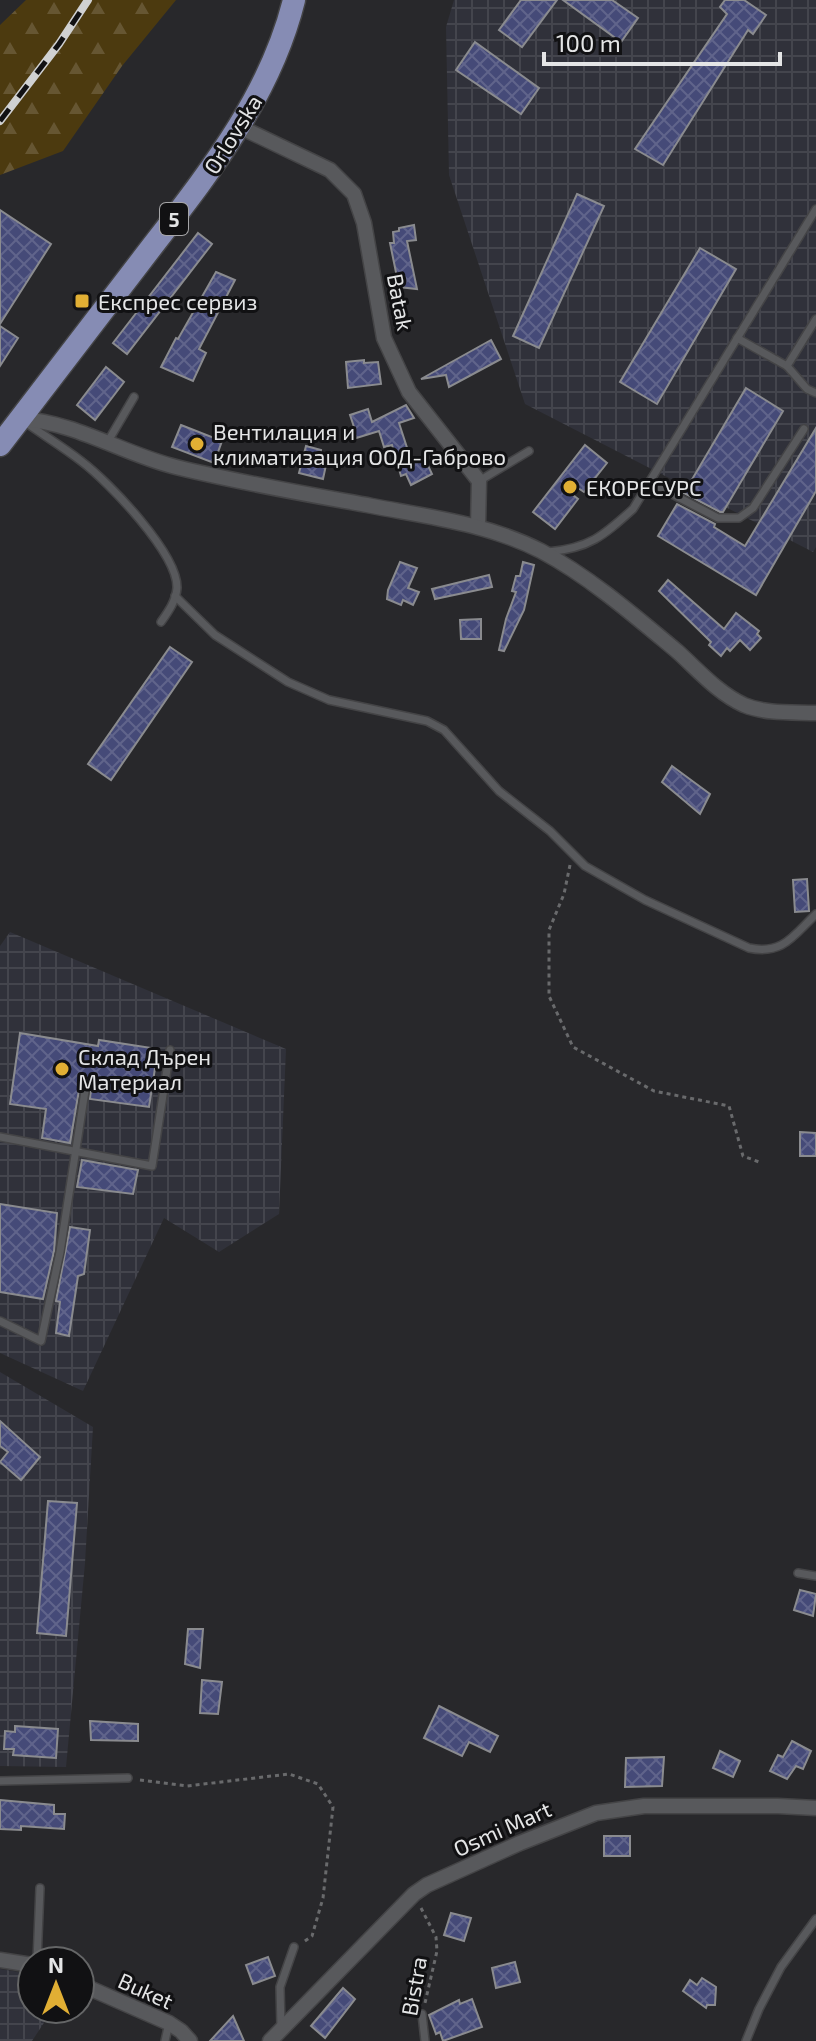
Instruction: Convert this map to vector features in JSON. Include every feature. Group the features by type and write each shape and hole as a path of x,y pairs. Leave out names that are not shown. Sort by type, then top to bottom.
{"main road":[{"name":"Orlovska","path":"0,445 15,418 202,182 240,127 271,68 294,0"}],"street":[{"name":"Batak","path":"240,127 330,170 354,194 364,223 384,338 409,392 479,481"},
{"path":"15,418 46,420 166,465 506,535 545,553 641,622 723,694 746,706 765,711 816,713"},
{"path":"478,527 479,481"},
{"name":"Osmi Mart","path":"276,2035 414,1894 427,1885 520,1843 596,1813 644,1806 816,1808"},
{"name":"Buket","path":"96,1991 169,2023 190,2041"}],"lane":[{"path":"545,553 575,550 604,534 633,509 816,209"},
{"path":"787,366 816,319"},
{"path":"737,338 787,366 807,389 816,393"},
{"path":"107,443 134,397"},
{"path":"15,418 81,461 106,482 160,546 174,573 175,596 161,622"},
{"path":"649,482 718,518 739,518 753,508 804,429"},
{"path":"479,481 529,451"},
{"path":"175,596 215,635 288,682 329,700 427,721 444,730 499,791 550,831 585,866 645,900 749,948 774,950 785,944 816,914"},
{"path":"0,1137 152,1166 170,1050"},
{"path":"0,1321 41,1341 60,1252 85,1091"},
{"path":"798,1573 816,1576"},
{"path":"0,1781 128,1778"},
{"path":"38,1945 40,1888"},
{"path":"746,2041 781,1967 816,1919"},
{"path":"276,2035 280,1987 294,1947"},
{"name":"Bistra","path":"422,2014 425,2041"},
{"path":"165,2041 169,2023"}],"path":[{"path":"572,853 564,894 549,930 549,996 573,1047 654,1091 729,1106 743,1156 759,1162"},
{"path":"128,1778 187,1786 289,1774 318,1784 333,1807 323,1898 312,1936 294,1947"},
{"name":"Bistra","path":"414,1894 436,1937 437,1951 422,2014"}],"shaded area":[{"path":"454,0 816,0 816,547 813,552 525,404 449,175 446,27"},
{"path":"10,932 286,1049 279,1214 219,1252 164,1218 83,1391 0,1353 0,946"},
{"path":"0,1372 93,1427 85,1563 66,1767 0,1766"},
{"path":"0,1969 16,1972 16,2025 42,2025 32,2041 0,2041"}],"green space":[{"path":"26,0 176,0 122,66 63,151 0,175 0,25"}],"building":[{"path":"521,0 557,0 522,47 499,30"},
{"path":"563,0 612,0 638,18 621,42"},
{"path":"725,0 744,0 766,15 753,34 748,30 663,165 635,149 727,14 720,7"},
{"path":"475,42 539,88 521,114 456,70"},
{"path":"577,194 604,206 539,348 513,336"},
{"path":"0,210 51,244 0,324"},
{"path":"414,225 416,240 407,241 417,289 399,287 390,243 394,243 393,232"},
{"path":"198,233 212,244 127,354 113,343"},
{"path":"700,248 736,269 657,404 620,382"},
{"path":"216,272 235,280 199,349 206,353 193,381 161,367"},
{"path":"0,326 18,338 0,366"},
{"path":"491,340 501,359 449,387 446,375 421,379"},
{"path":"364,360 364,363 378,362 381,384 348,388 346,362"},
{"path":"106,367 124,382 95,420 77,405"},
{"path":"746,388 783,411 723,512 720,512 684,493"},
{"path":"406,405 414,418 399,423 412,463 424,457 432,474 411,485 406,474 401,476 392,445 384,447 379,431 353,439 350,432 355,430 350,415 368,409 372,422"},
{"name":"Вентилация и климатизация ООД-Габрово","path":"181,425 222,441 214,463 172,447"},
{"path":"816,428 816,491 756,595 658,536 677,504 715,524 714,527 745,546"},
{"name":"ЕКОРЕСУРС","path":"585,445 607,463 584,492 578,488 573,495 578,499 555,529 533,512"},
{"path":"306,446 321,450 320,456 325,457 323,479 299,473"},
{"path":"400,562 417,568 408,588 419,592 413,605 403,600 401,605 387,599"},
{"path":"523,562 534,565 524,610 504,651 499,650 516,592 512,591 516,576 520,576"},
{"path":"489,575 492,587 435,599 432,589"},
{"path":"668,580 724,629 736,613 759,631 757,634 761,638 750,650 740,640 721,656 709,645 711,642 659,591"},
{"path":"481,619 481,639 461,639 460,620"},
{"path":"170,647 192,662 111,780 88,764"},
{"path":"672,766 710,794 700,814 662,782"},
{"path":"807,879 809,911 795,912 793,880"},
{"path":"20,1033 98,1046 99,1040 158,1049 149,1107 90,1099 91,1088 83,1085 79,1090 70,1143 42,1138 46,1109 10,1104"},
{"path":"800,1132 816,1133 816,1156 800,1156"},
{"path":"82,1160 138,1170 133,1194 77,1187"},
{"path":"0,1204 57,1213 54,1251 43,1299 0,1292"},
{"path":"70,1227 90,1230 84,1274 78,1276 69,1336 56,1333 60,1302 56,1301"},
{"path":"0,1421 40,1457 21,1480 0,1462 8,1452 0,1446"},
{"path":"48,1501 77,1503 66,1636 37,1633"},
{"path":"800,1590 816,1594 813,1616 794,1610"},
{"path":"188,1629 203,1629 200,1668 185,1664"},
{"path":"202,1680 222,1682 218,1714 200,1713"},
{"path":"439,1706 498,1736 490,1752 469,1742 462,1756 424,1738"},
{"path":"90,1721 138,1724 138,1741 91,1740"},
{"path":"15,1726 58,1729 56,1758 13,1755 14,1749 4,1749 5,1731 15,1732"},
{"path":"792,1741 811,1751 803,1769 796,1766 787,1779 770,1771 778,1755 783,1757"},
{"path":"720,1751 740,1761 733,1777 713,1768"},
{"path":"664,1757 662,1786 625,1787 626,1758"},
{"path":"0,1800 54,1805 54,1814 65,1814 64,1829 21,1826 21,1830 0,1829"},
{"path":"604,1836 630,1836 630,1856 604,1856"},
{"path":"451,1913 471,1918 464,1941 444,1935"},
{"path":"268,1957 275,1976 253,1984 246,1965"},
{"path":"515,1962 520,1982 496,1988 492,1968"},
{"path":"702,1978 716,1987 715,2005 707,2005 706,2008 683,1991 690,1980 697,1985"},
{"path":"343,1988 355,1999 325,2038 311,2026"},
{"path":"472,1999 482,2027 443,2041 440,2032 436,2034 429,2015 459,2000 460,2004"},
{"path":"233,2016 244,2041 210,2041"}],"railway":[{"path":"0,121 59,44 88,0"}],"place":[{"name":"Експрес сервиз","path":"82,301"},
{"name":"Вентилация и климатизация ООД-Габрово","path":"197,444"},
{"name":"ЕКОРЕСУРС","path":"570,487"},
{"name":"Склад Дърен Материал","path":"62,1069"}]}
